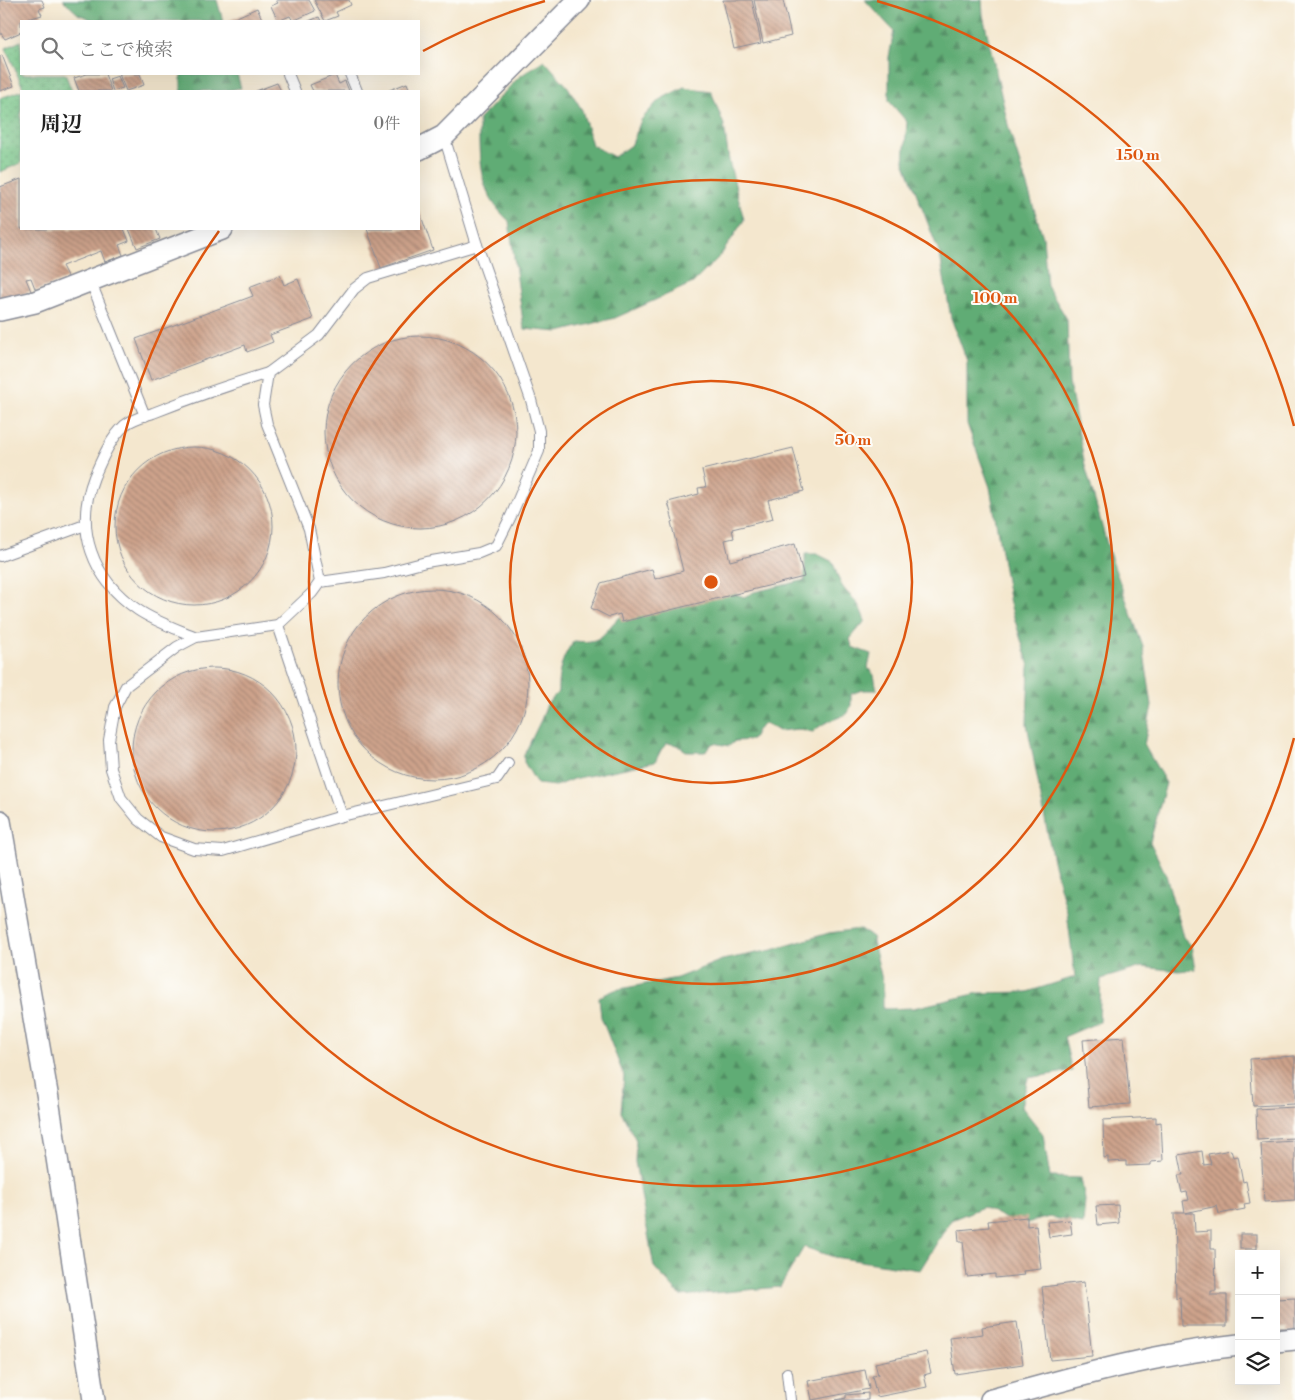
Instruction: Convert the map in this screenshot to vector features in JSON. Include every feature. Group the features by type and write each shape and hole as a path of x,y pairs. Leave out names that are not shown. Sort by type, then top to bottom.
{"street":[{"path":"420,148 444,136 579,0"},
{"path":"0,310 35,302 219,230"},
{"path":"0,821 48,1099 94,1400"},
{"path":"1280,1341 1295,1339"},
{"path":"991,1400 1119,1364 1164,1354 1235,1345"}],"lane":[{"path":"288,75 295,90"},
{"path":"350,75 357,90"},
{"path":"444,136 477,244 502,312 539,431 539,451 496,546 479,553 426,562 384,573 320,582 312,593 278,624 196,638 177,647 126,686 115,707 109,740 112,769 121,798 138,819 161,837 194,849 223,851 342,816 497,778 508,763"},
{"path":"196,638 138,610 118,594 100,570 88,546 85,525 88,493 109,444 126,424 194,396 268,373 319,335 354,289 368,278 477,244"},
{"path":"90,280 144,416"},
{"path":"268,373 263,405 267,424 309,529 320,582"},
{"path":"0,556 85,525"},
{"path":"278,624 342,816"},
{"path":"787,1373 790,1400"}],"green space":[{"path":"63,0 217,0 223,20 93,20 78,14"},
{"path":"865,0 982,0 983,15 1009,129 1043,237 1047,286 1067,319 1069,383 1085,465 1110,555 1143,647 1152,705 1144,745 1166,783 1150,842 1166,875 1183,937 1192,946 1196,969 1179,971 1142,967 1101,979 1099,1022 1064,1037 1072,1071 1028,1078 1021,1106 1043,1134 1050,1177 1081,1178 1085,1200 1083,1224 1050,1217 1018,1225 983,1207 951,1220 920,1270 834,1257 804,1247 780,1287 681,1296 654,1267 635,1162 636,1140 621,1112 624,1076 601,1017 599,997 615,990 677,978 722,960 772,950 829,933 860,929 872,937 883,984 883,1009 913,1008 979,993 1027,992 1075,977 1067,912 1053,861 1027,724 1029,666 1010,604 990,487 967,424 967,361 951,318 940,255 904,161 907,122 889,101 889,57 894,31"},
{"path":"20,41 20,75 65,75 72,90 24,90 6,48"},
{"path":"544,60 568,87 582,110 592,145 614,157 632,144 641,120 659,100 684,87 711,91 724,125 729,161 744,220 721,255 693,283 615,318 559,332 524,329 509,221 499,210 485,187 479,148 479,119 519,77"},
{"path":"181,75 237,75 241,88 229,90 181,90"},
{"path":"20,91 20,163 0,172 0,98"},
{"path":"805,554 817,554 833,562 841,585 860,607 865,621 850,639 852,647 871,654 868,668 874,675 877,690 862,690 851,694 851,705 848,713 825,723 813,732 798,729 779,731 765,723 757,730 752,740 735,741 729,746 713,743 705,752 688,752 677,745 667,743 655,762 573,779 556,786 537,784 524,762 524,755 547,704 558,692 562,665 574,641 585,642 599,638 617,619 625,614 689,594 719,588 744,597 754,592 805,580"}],"building":[{"path":"0,0 42,0 45,7 39,9 42,15 20,20 20,32 5,39 0,32"},
{"path":"276,0 309,0 315,11 295,20 292,20 290,16 278,20 271,6 278,3"},
{"path":"314,0 349,0 351,5 336,12 338,16 324,20"},
{"path":"723,0 752,0 761,43 734,49"},
{"path":"754,0 783,0 791,36 763,43"},
{"path":"257,8 263,20 230,20"},
{"path":"2,55 14,86 0,91 0,56"},
{"path":"84,75 105,75 111,90 79,90 74,78"},
{"path":"119,75 140,75 144,85 126,90"},
{"path":"335,75 339,84 345,81 349,90 312,90 310,85"},
{"path":"118,76 123,88 113,90 109,79"},
{"path":"277,83 280,90 259,90"},
{"path":"407,83 410,90 390,90"},
{"path":"20,179 20,230 124,230 129,241 119,245 123,255 105,262 101,251 62,266 68,278 36,291 31,278 26,279 31,291 0,302 0,187"},
{"path":"420,213 433,250 381,268 367,230 420,230"},
{"path":"129,230 156,230 160,239 137,248"},
{"path":"280,275 284,285 298,279 313,319 270,335 273,342 247,352 245,345 151,380 136,339 253,296 249,287"},
{"path":"411,336 429,336 457,343 473,352 488,364 500,379 509,395 516,423 516,441 509,469 500,485 488,500 473,512 457,521 429,528 411,528 392,524 375,517 359,506 346,493 335,477 328,460 324,441 324,423 328,404 335,387 346,371 359,358 375,347 392,340"},
{"path":"194,447 224,453 250,470 267,496 273,526 267,556 250,582 224,599 194,605 164,599 138,582 121,556 115,526 121,496 138,470 164,453"},
{"path":"793,448 804,491 768,500 773,519 732,529 734,538 725,540 730,561 795,544 804,577 622,622 620,614 609,617 591,608 601,583 652,569 655,579 683,571 668,502 699,494 698,488 706,487 702,470"},
{"path":"424,589 442,589 461,593 478,600 500,617 512,631 521,648 528,675 528,693 521,720 512,737 500,751 478,768 461,775 442,779 424,779 405,775 388,768 366,751 354,737 342,712 338,693 338,675 342,656 349,639 366,617 380,605 405,593"},
{"path":"214,668 238,672 259,682 272,692 282,705 292,726 296,750 292,774 282,795 272,808 259,818 238,828 214,832 190,828 169,818 156,808 146,795 136,774 132,750 136,726 146,705 156,692 169,682 190,672"},
{"path":"1124,1037 1130,1104 1089,1107 1083,1040"},
{"path":"1295,1056 1295,1104 1253,1106 1250,1059"},
{"path":"1295,1107 1295,1138 1257,1140 1256,1109"},
{"path":"1156,1117 1156,1123 1161,1122 1163,1161 1151,1162 1151,1165 1126,1166 1126,1161 1108,1162 1108,1157 1104,1158 1103,1120"},
{"path":"1295,1141 1295,1200 1264,1202 1261,1143"},
{"path":"1231,1150 1233,1157 1238,1156 1243,1182 1246,1181 1250,1203 1244,1204 1245,1209 1219,1214 1217,1206 1185,1213 1183,1201 1189,1200 1187,1192 1182,1193 1178,1175 1183,1175 1179,1155 1202,1151 1204,1165 1211,1164 1208,1154"},
{"path":"1118,1205 1119,1223 1098,1225 1096,1206"},
{"path":"1174,1213 1194,1213 1195,1232 1211,1231 1211,1249 1215,1249 1216,1291 1211,1291 1211,1295 1227,1295 1227,1326 1181,1326 1180,1297 1176,1298"},
{"path":"1027,1217 1027,1226 1036,1225 1041,1269 1023,1271 1024,1275 995,1278 995,1274 967,1277 963,1242 959,1242 958,1230 989,1227 988,1221"},
{"path":"1070,1220 1072,1234 1049,1237 1047,1222"},
{"path":"1240,1234 1257,1234 1257,1249 1240,1249"},
{"path":"1084,1282 1092,1356 1050,1360 1042,1287"},
{"path":"1295,1298 1295,1332 1287,1332 1287,1328 1280,1328 1280,1299"},
{"path":"1017,1322 1023,1364 955,1374 950,1338 983,1334 982,1327"},
{"path":"926,1352 931,1373 924,1375 927,1387 877,1397 872,1376 878,1375 875,1363"},
{"path":"865,1370 869,1389 812,1400 808,1381"},
{"path":"868,1393 868,1400 836,1400 846,1398 846,1395"}]}
